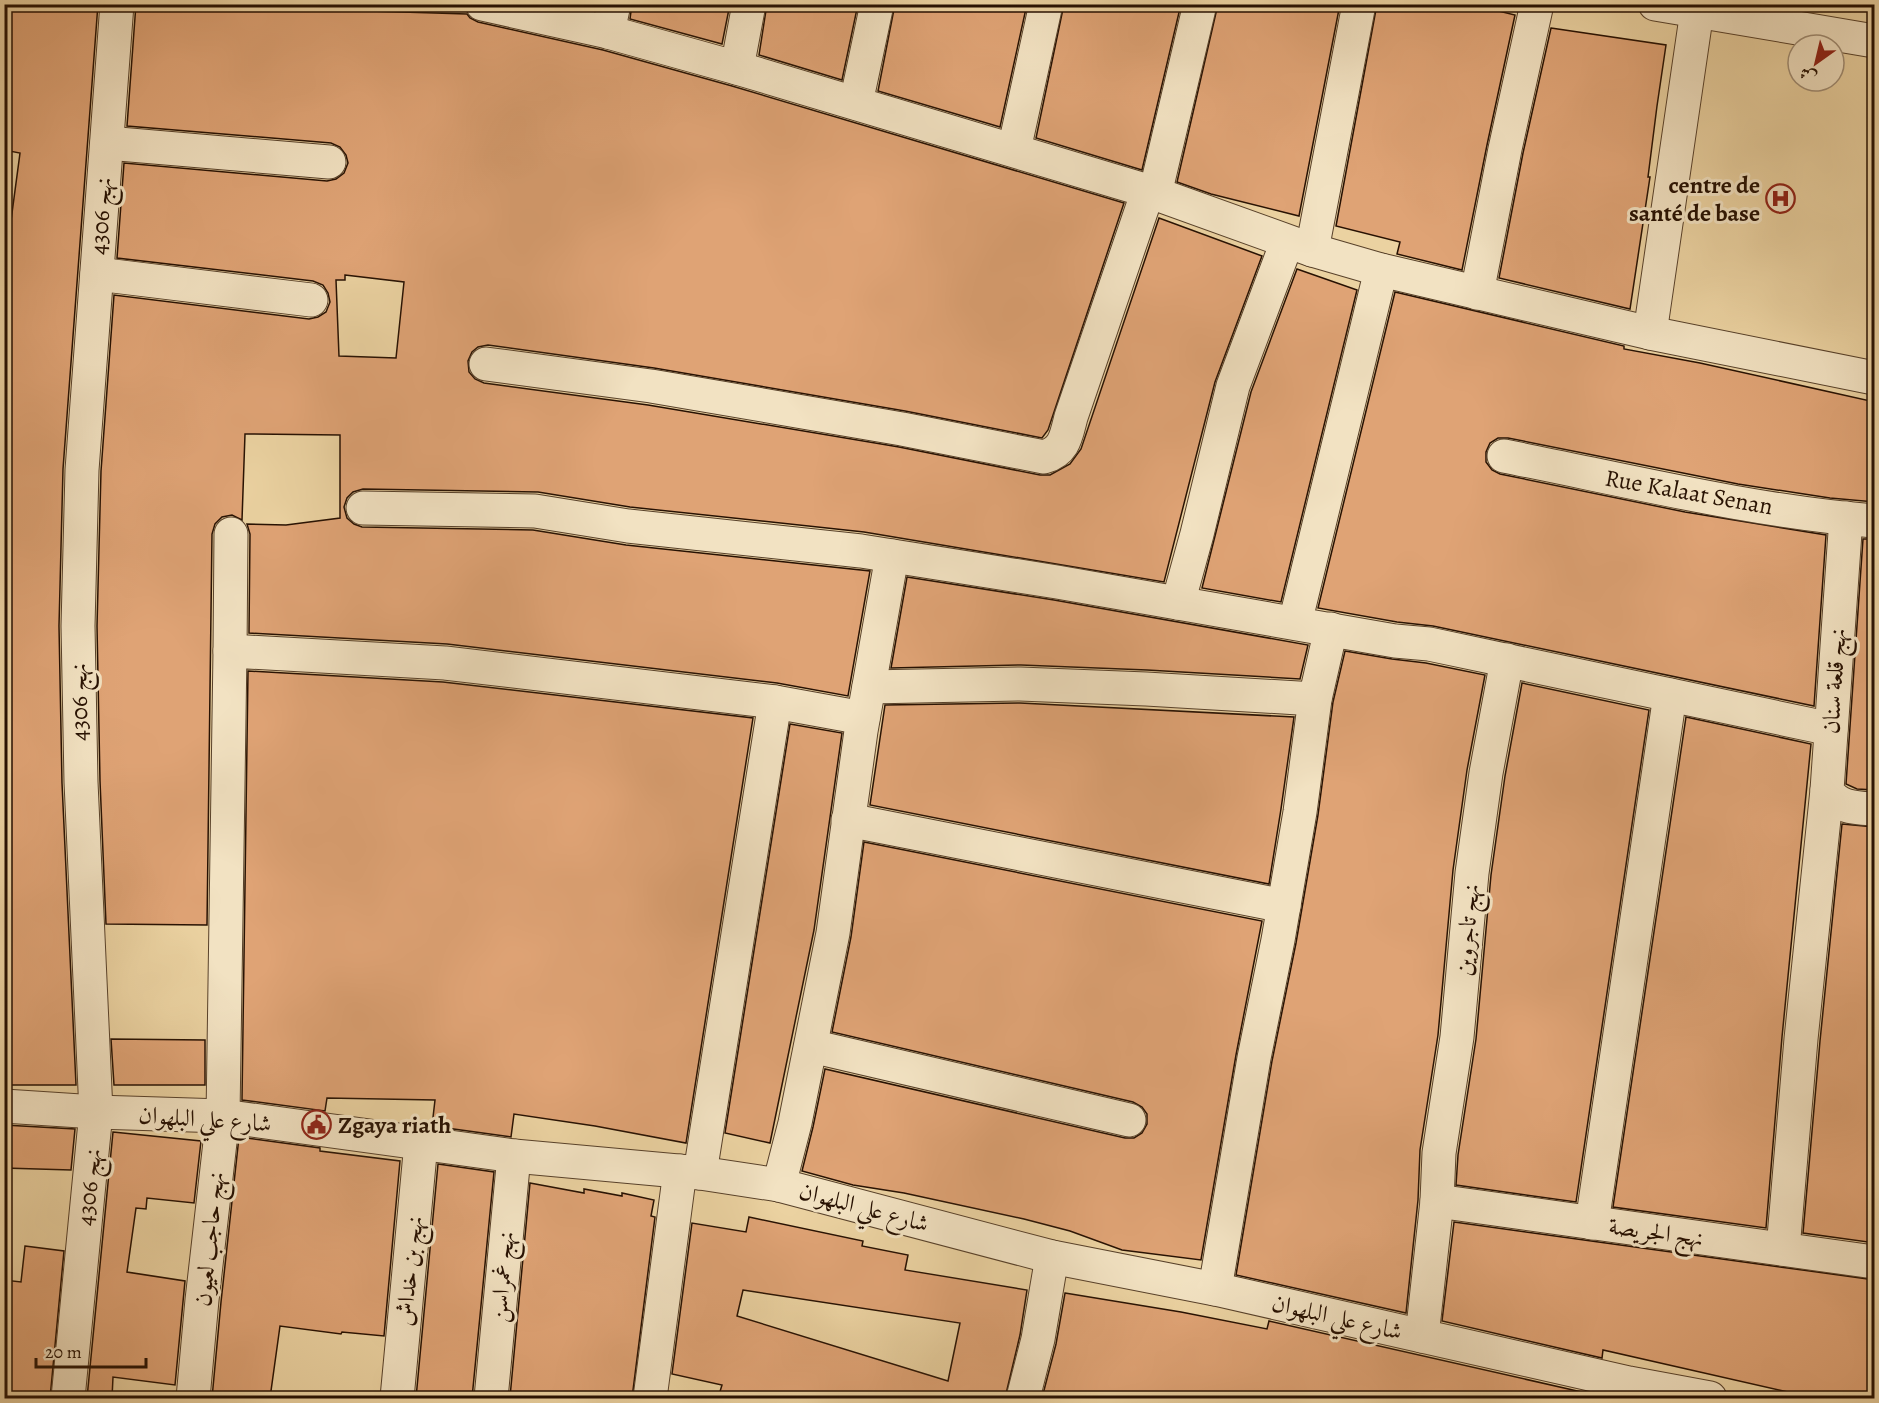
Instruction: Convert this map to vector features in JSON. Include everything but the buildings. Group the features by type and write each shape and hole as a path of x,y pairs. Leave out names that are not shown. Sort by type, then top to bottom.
{"street":[{"name":"نهج 4306","path":"68,1398 96,1112 81,782 78,626 82,470 117,4"},
{"path":"482,4 611,18 737,68 1014,150 1151,193 1299,246 1382,270 1650,333 1875,378"},
{"path":"737,68 749,4"},
{"path":"856,103 877,4"},
{"path":"1014,150 1046,4"},
{"path":"486,364 651,386 902,429 1044,457 1049,455 1062,447 1151,193 1200,4"},
{"path":"1178,603 1233,386 1299,246 1359,4"},
{"path":"1477,293 1505,149 1537,4"},
{"path":"1655,4 1697,8 1875,41"},
{"path":"1650,333 1697,8"},
{"path":"107,143 328,162"},
{"path":"1295,623 1382,270"},
{"path":"97,274 311,300"},
{"name":"Rue Kalaat Senan","path":"1504,456 1740,503 1860,520"},
{"path":"363,508 535,511 628,526 861,551 1395,641 1430,644 1830,729"},
{"name":"نهج قلعة سنان","path":"1783,1249 1801,1039 1827,790 1830,729 1860,520"},
{"name":"نهج حاجب لعيون","path":"193,1398 223,1116 231,534"},
{"path":"779,1185 795,1123 833,933 863,718 892,556"},
{"path":"1215,1289 1254,1058 1300,812 1315,699 1331,629"},
{"path":"230,651 445,663 775,702 863,718"},
{"name":"نهج تاجروين","path":"1422,1336 1437,1201 1439,1153 1458,1037 1472,873 1486,772 1507,660"},
{"path":"869,687 1020,684 1315,699"},
{"path":"1592,1223 1670,695"},
{"path":"650,1398 775,702"},
{"path":"1827,790 1834,800 1844,805 1875,810"},
{"path":"848,820 1284,906"},
{"path":"811,1046 1130,1120"},
{"name":"شارع علي البلهوان","path":"4,1106 223,1116 514,1156 690,1172 779,1185 1052,1257 1215,1289 1422,1336 1627,1391 1710,1398"},
{"name":"نهج بن خداش","path":"397,1398 422,1143"},
{"name":"نهج غمراسن","path":"490,1398 514,1156"},
{"name":"نهج الجريصة","path":"1437,1201 1875,1262"},
{"path":"1023,1398 1038,1339 1052,1257"}],"place":[{"name":"centre de santé de base","path":"1781,199"},
{"name":"Zgaya riath","path":"317,1125"}]}
